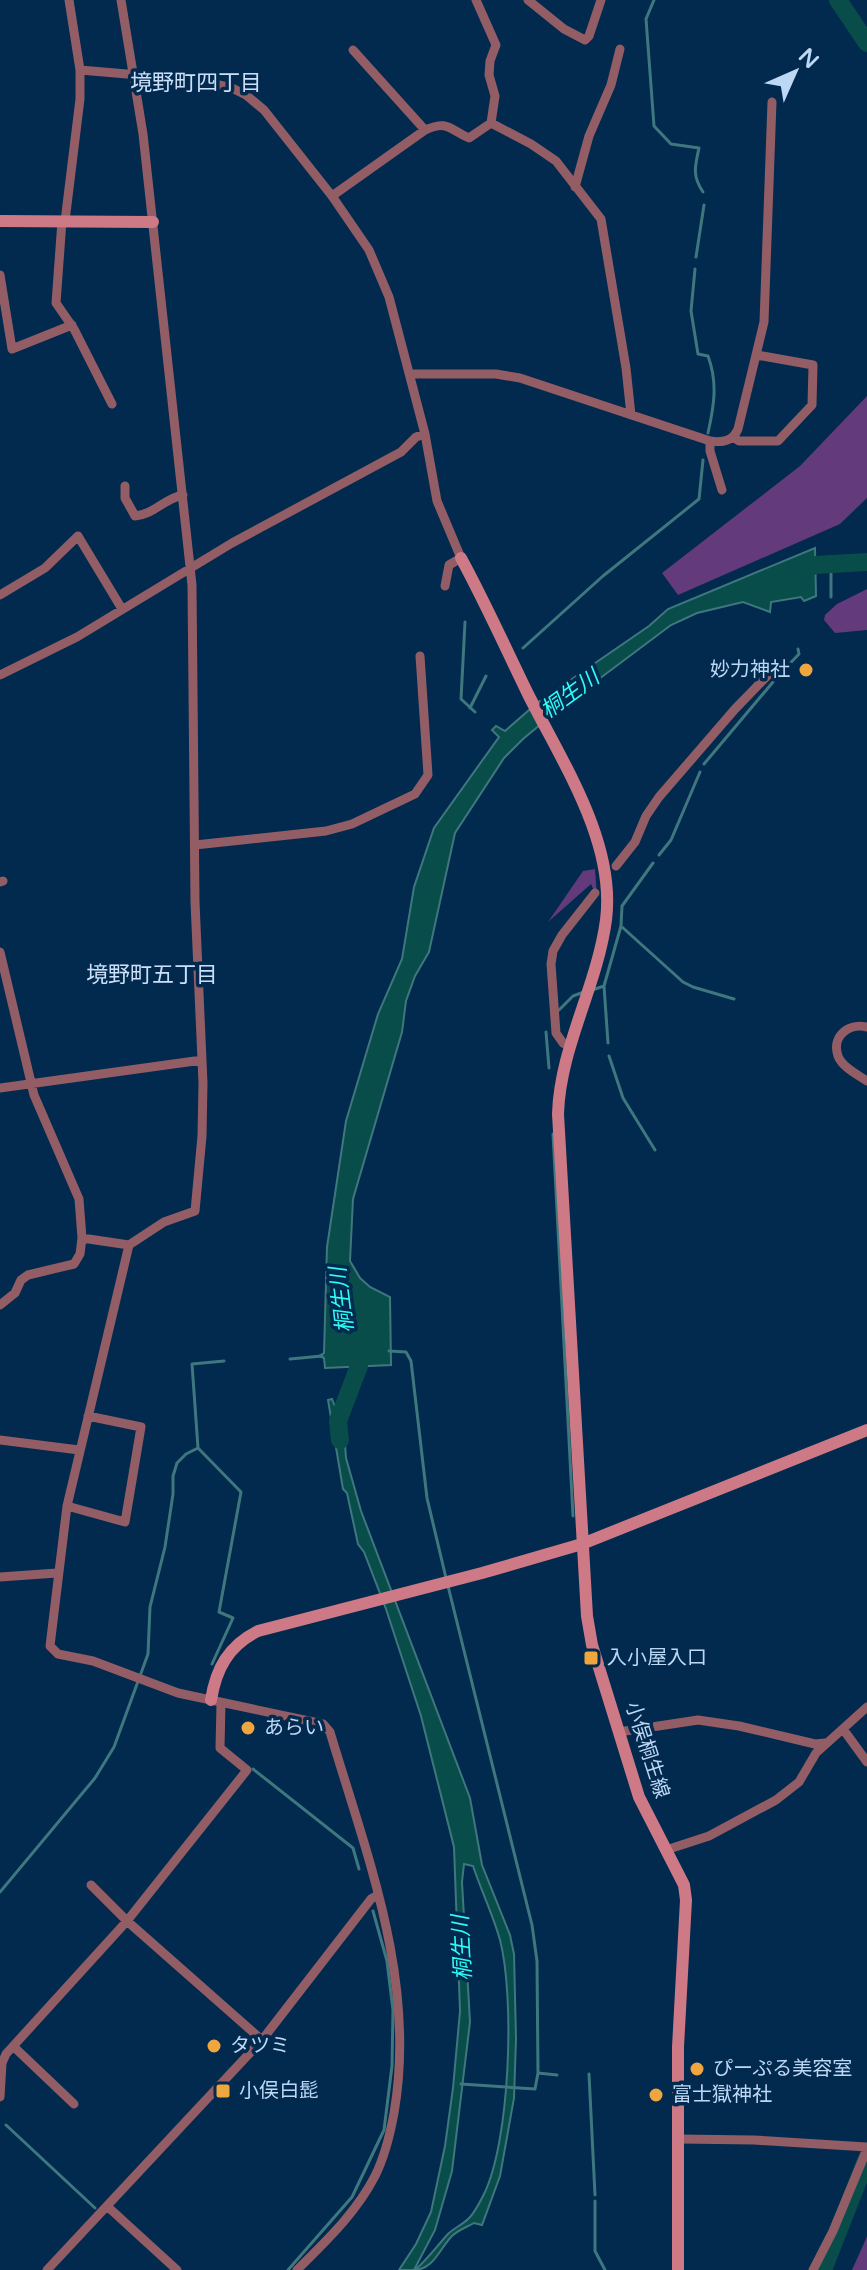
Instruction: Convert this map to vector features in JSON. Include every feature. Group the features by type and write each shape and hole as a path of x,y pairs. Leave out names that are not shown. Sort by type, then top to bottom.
{"street":[{"path":"69,0 80,70 80,99 63,221 56,303 72,325 112,404"},
{"path":"82,1238 129,1245 164,1222 195,1211 202,1136 190,568 153,222 135,74 121,0"},
{"path":"332,196 425,130 443,124 469,138 491,123 495,96 489,75 496,45 476,0"},
{"path":"528,0 564,29 585,40 601,0"},
{"path":"575,187 589,136 611,85 620,49"},
{"path":"353,50 425,130"},
{"path":"80,70 216,83 246,95 264,110 332,196 369,250 389,297 411,374 437,501 461,558 449,565 445,586"},
{"path":"733,437 764,322 772,102"},
{"path":"491,123 556,161 601,219 631,415"},
{"path":"0,221 153,222"},
{"path":"0,275 12,349 72,325"},
{"path":"733,437 739,441 778,441 812,405 813,365 757,355"},
{"path":"411,374 512,377 710,441 720,442 733,437"},
{"path":"0,675 77,637 232,543 401,452 416,437 425,434"},
{"path":"710,441 722,490"},
{"path":"125,486 125,498 135,516 145,515 175,496 183,495"},
{"path":"0,595 45,568 78,536 122,609"},
{"name":"小俣桐生線","path":"461,558 581,801 599,844 607,889 606,919 599,957 561,1075 558,1114 589,1631 639,1797 684,1885 686,1900 678,2047 678,2270"},
{"path":"195,845 326,831 352,824 415,794 428,775 420,656"},
{"path":"616,866 635,842 646,816 659,797 744,698 768,675"},
{"path":"570,1046 563,1043 556,1033 551,957 562,935 595,893"},
{"path":"0,952 31,1084 77,1192 82,1238 80,1254 74,1264 28,1275 21,1280 15,1293 0,1305"},
{"path":"867,1027 853,1025 846,1029 841,1034 837,1050 842,1061 867,1081"},
{"path":"0,1088 202,1060"},
{"path":"129,1245 67,1506 57,1573 51,1648 58,1654 109,1668 178,1693 323,1724 328,1728 391,1943 399,2000 400,2057 391,2136 376,2175 355,2208 297,2270"},
{"path":"67,1506 125,1522 141,1427 88,1416"},
{"path":"0,2097 2,2063 13,2046 127,1921 247,1770 220,1748 216,1702 217,1672 249,1636 270,1627 476,1575 582,1544 867,1430"},
{"path":"0,1440 79,1450"},
{"path":"0,1577 57,1573"},
{"path":"666,1850 709,1836 776,1800 799,1782 816,1753 867,1707"},
{"path":"619,1732 698,1720 815,1744 828,1742"},
{"path":"843,1729 867,1762"},
{"path":"91,1885 127,1921 262,2040"},
{"path":"47,2270 262,2040 371,1899 378,1895"},
{"path":"13,2046 74,2104"},
{"path":"679,2139 754,2140 867,2148 833,2231 813,2270"},
{"path":"108,2207 177,2270"}],"shaded area":[{"path":"867,396 867,498 840,524 678,595 662,573 800,466"},
{"path":"867,589 867,630 835,633 824,620 825,615 837,604"},
{"path":"595,869 597,897 591,884 548,922 583,871"},
{"path":"867,2236 867,2270 852,2270 865,2241"}],"water":[{"path":"815,548 816,596 804,601 801,597 771,602 770,612 743,602 697,613 671,625 523,739 504,758 455,833 429,952 415,976 406,1001 402,1032 353,1199 350,1261 360,1278 370,1287 390,1297 391,1365 325,1368 324,1358 319,1356 324,1353 327,1247 346,1121 378,1014 402,959 414,887 434,828 499,737 492,730 496,726 505,731 537,703 649,626 668,609"},
{"path":"332,1399 344,1429 346,1458 361,1511 470,1798 482,1865 510,1935 514,1954 514,2098 500,2176 482,2225 474,2223 457,2232 432,2262 415,2270 448,2234 472,2214 493,2170 500,2140 507,2069 505,1965 500,1940 473,1866 464,1864 462,1882 470,2022 452,2171 435,2230 414,2270 399,2270 431,2212 453,2088 460,2011 454,1847 421,1716 386,1609 358,1544 347,1493 343,1489 328,1400"}],"waterway":[{"path":"654,0 646,19 654,126 671,144 699,148 695,171 703,192"},
{"name":"桐生川","path":"838,0 867,43"},
{"path":"696,257 704,205"},
{"path":"695,269 691,311 698,354 708,356 714,385 708,433"},
{"path":"523,648 603,576 699,499 703,460"},
{"name":"桐生川","path":"792,574 815,565 867,562"},
{"path":"831,564 831,597"},
{"path":"465,622 461,699 475,712"},
{"path":"777,677 799,654 798,649"},
{"path":"470,708 486,676"},
{"path":"704,764 773,682"},
{"path":"659,855 671,840 700,772"},
{"path":"592,990 604,986 621,926 622,906 653,863"},
{"path":"622,927 683,982 734,999"},
{"path":"604,986 608,1043"},
{"path":"559,1010 573,996 584,992"},
{"path":"546,1032 549,1068"},
{"path":"609,1056 623,1098 655,1150"},
{"path":"553,1134 573,1516"},
{"name":"桐生川","path":"340,1440 338,1421 359,1366 348,1344"},
{"path":"389,1351 406,1352 411,1361 427,1498 446,1578"},
{"path":"290,1359 322,1356"},
{"path":"212,1664 233,1618 219,1612 241,1492 198,1448 192,1364 224,1361"},
{"name":"桐生川","path":"0,1892 95,1778 114,1747 148,1654 150,1607 165,1547 173,1476 177,1463 198,1448"},
{"path":"448,1586 532,1925 537,1961 538,2073 557,2075"},
{"path":"253,1769 353,1848 359,1869"},
{"path":"288,2270 352,2197 384,2130 392,2066 393,2010 387,1961 373,1911"},
{"path":"461,2084 535,2089 538,2073"},
{"path":"589,2074 595,2195"},
{"path":"6,2125 95,2208"},
{"path":"823,2270 867,2158"},
{"path":"595,2201 595,2251 605,2270"}],"place":[{"name":"妙力神社","path":"806,670"},
{"name":"入小屋入口","path":"591,1658"},
{"name":"あらい","path":"248,1728"},
{"name":"タツミ","path":"214,2046"},
{"name":"ぴーぷる美容室","path":"697,2069"},
{"name":"小俣白髭","path":"223,2091"},
{"name":"富士獄神社","path":"656,2095"}],"district":[{"name":"境野町四丁目","path":"196,83"},
{"name":"境野町五丁目","path":"152,975"}]}
